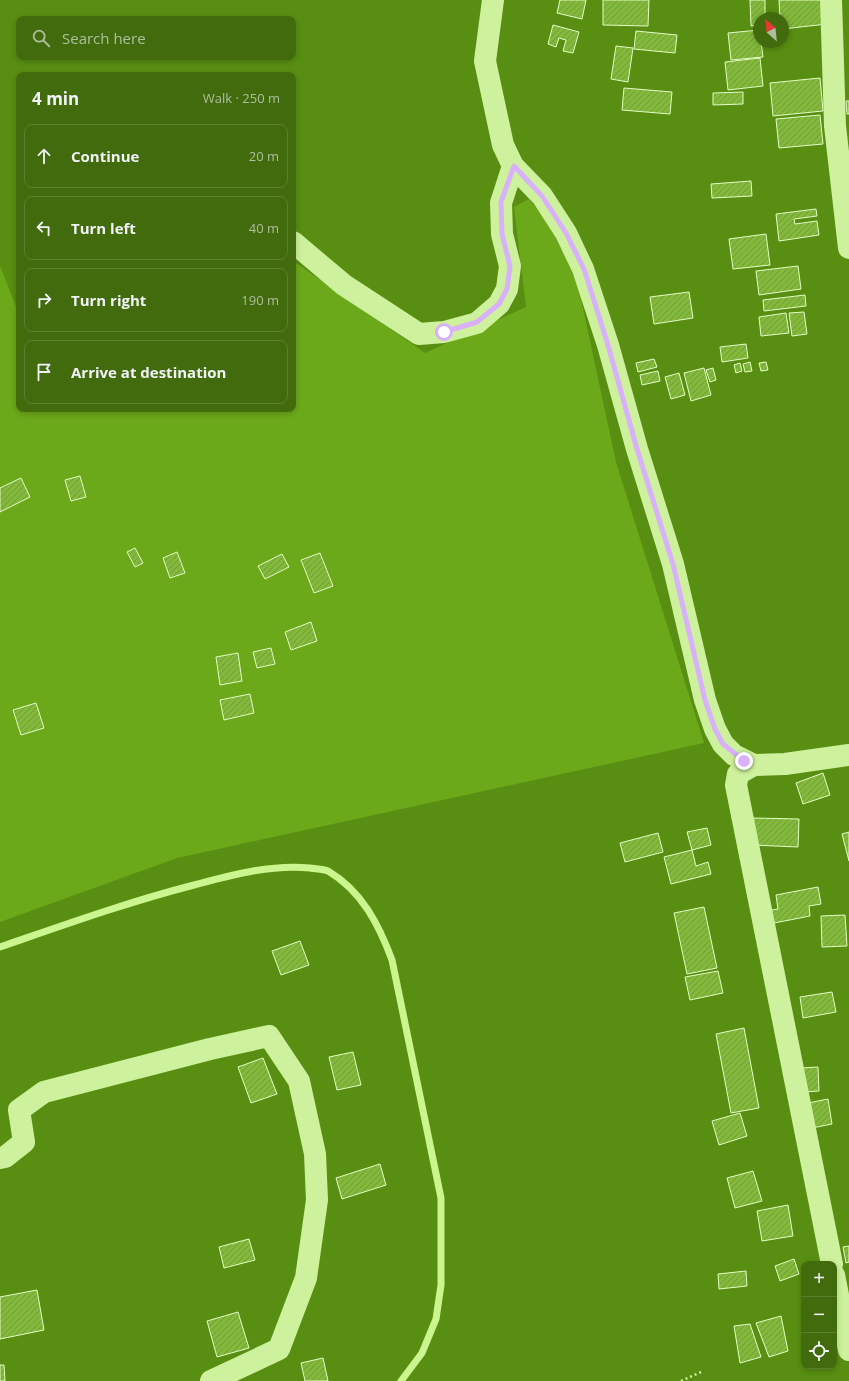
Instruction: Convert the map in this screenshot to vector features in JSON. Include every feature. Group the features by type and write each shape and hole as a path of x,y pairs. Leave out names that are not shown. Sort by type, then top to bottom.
{"street":[{"path":"493,0 485,61 503,145 514,166 542,196 552,211 566,233 584,269 608,345 637,449 673,564 705,700 715,729 723,744 736,785 831,1261"},
{"path":"831,0 835,126 849,248"},
{"path":"296,245 344,285 419,334 444,332 477,322 499,304 507,289 510,266 502,234 501,202 514,166"},
{"path":"723,744 744,761 754,765 785,764 849,755"},
{"path":"736,785 738,774 754,765"},
{"path":"0,1158 24,1142 18,1110 44,1092 202,1050 269,1036 299,1081 315,1154 317,1200 306,1278 279,1349 211,1381"},
{"path":"837,1290 849,1350"}],"path":[{"path":"681,1381 701,1372"}],"green space":[{"path":"529,199 555,231 579,290 616,462 704,743 177,858 0,922 0,512 30,497 21,478 0,488 0,266 16,306 16,412 296,412 296,263 425,353 526,307 514,207","holes":["80,476 86,497 71,501 66,480","135,548 143,563 135,567 127,552","177,553 185,572 170,578 163,558","321,553 333,586 314,593 302,560","282,554 289,567 258,566","311,623 317,641 291,650 285,632","271,648 274,664 257,668 254,652","238,653 242,681 220,684 216,657","250,694 254,713 224,720 220,700"]}],"building":[{"path":"560,0 586,0 582,19 557,13"},
{"path":"603,0 649,0 648,26 603,25"},
{"path":"750,0 765,0 765,12 753,12 753,26 751,26"},
{"path":"779,0 825,0 827,24 789,28 789,12 780,12"},
{"path":"553,25 579,32 573,53 563,51 566,40 559,38 556,47 548,44"},
{"path":"636,31 677,35 675,53 634,49"},
{"path":"753,31 753,48 762,48 763,57 731,60 728,33"},
{"path":"616,46 633,48 628,82 611,79"},
{"path":"760,58 763,86 728,90 725,62"},
{"path":"820,78 823,111 773,116 770,83"},
{"path":"624,88 672,92 670,114 622,110"},
{"path":"743,92 743,104 713,105 713,93"},
{"path":"846,101 849,101 849,114 847,114"},
{"path":"820,115 823,144 779,148 776,119"},
{"path":"751,181 752,196 712,198 711,184"},
{"path":"816,209 817,216 794,219 795,224 817,221 819,235 779,241 776,214"},
{"path":"766,234 770,265 733,269 729,239"},
{"path":"798,266 801,289 759,295 756,271"},
{"path":"689,292 693,318 654,324 650,297"},
{"path":"805,295 806,306 764,311 763,300"},
{"path":"804,312 807,334 792,336 789,313"},
{"path":"786,313 789,333 761,336 759,317"},
{"path":"746,344 748,358 722,362 720,347"},
{"path":"654,359 657,367 638,372 636,363"},
{"path":"750,362 752,371 745,372 743,364"},
{"path":"766,362 768,370 761,371 759,363"},
{"path":"740,363 742,371 736,373 734,365"},
{"path":"704,368 711,395 691,401 684,373"},
{"path":"713,368 716,380 710,382 706,370"},
{"path":"658,371 660,381 642,385 640,375"},
{"path":"679,373 685,395 671,399 665,377"},
{"path":"80,476 86,497 71,501 65,480"},
{"path":"21,478 30,497 0,512 0,488"},
{"path":"135,548 143,563 135,567 127,552"},
{"path":"177,552 185,573 170,578 163,558"},
{"path":"320,553 333,586 314,593 301,560"},
{"path":"282,554 289,567 265,579 258,566"},
{"path":"311,622 317,641 291,650 285,632"},
{"path":"271,648 275,664 257,668 253,652"},
{"path":"238,653 242,681 220,685 216,657"},
{"path":"250,694 254,713 224,720 220,700"},
{"path":"36,703 44,728 21,735 13,710"},
{"path":"823,773 830,795 803,804 796,783"},
{"path":"753,818 799,819 798,847 752,845"},
{"path":"707,828 711,845 692,850 687,832"},
{"path":"849,832 849,861 842,834"},
{"path":"658,833 663,852 625,862 620,843"},
{"path":"692,850 696,866 708,862 711,874 671,884 664,857"},
{"path":"818,887 821,904 809,906 810,916 769,924 767,911 778,909 776,895"},
{"path":"704,907 717,968 687,974 674,913"},
{"path":"845,915 847,946 822,947 821,916"},
{"path":"300,941 309,965 281,975 272,951"},
{"path":"718,971 723,993 690,1000 685,977"},
{"path":"832,992 836,1012 803,1018 800,997"},
{"path":"744,1028 759,1108 731,1113 716,1034"},
{"path":"353,1052 361,1085 337,1090 329,1057"},
{"path":"263,1058 277,1094 251,1103 238,1067"},
{"path":"818,1067 819,1091 803,1092 802,1068"},
{"path":"828,1099 832,1124 812,1128 808,1103"},
{"path":"740,1113 747,1136 719,1145 712,1121"},
{"path":"380,1164 386,1185 342,1199 336,1178"},
{"path":"753,1171 762,1201 735,1208 727,1178"},
{"path":"788,1205 793,1236 762,1241 757,1211"},
{"path":"249,1239 255,1260 224,1268 219,1247"},
{"path":"849,1246 849,1262 846,1263 843,1247"},
{"path":"794,1259 799,1274 780,1281 775,1266"},
{"path":"746,1271 747,1286 719,1289 718,1274"},
{"path":"37,1290 44,1330 0,1339 0,1297"},
{"path":"238,1312 249,1348 217,1357 207,1321"},
{"path":"781,1316 788,1351 769,1357 756,1323"},
{"path":"750,1324 761,1357 740,1363 734,1326"},
{"path":"323,1358 328,1381 305,1381 301,1363"},
{"path":"0,1365 4,1365 5,1381 0,1381"}],"waterway":[{"path":"0,947 145,899 208,881 252,871 295,867 322,869 328,871 351,888 368,910 375,922 392,960 441,1198 441,1285 436,1319 422,1353 401,1381"}],"route":[{"path":"444,332 477,322 499,304 507,289 510,266 502,234 501,202 514,166 542,196 566,233 584,269 608,345 637,449 673,564 705,700 715,729 723,744 734,755 744,761"}]}
